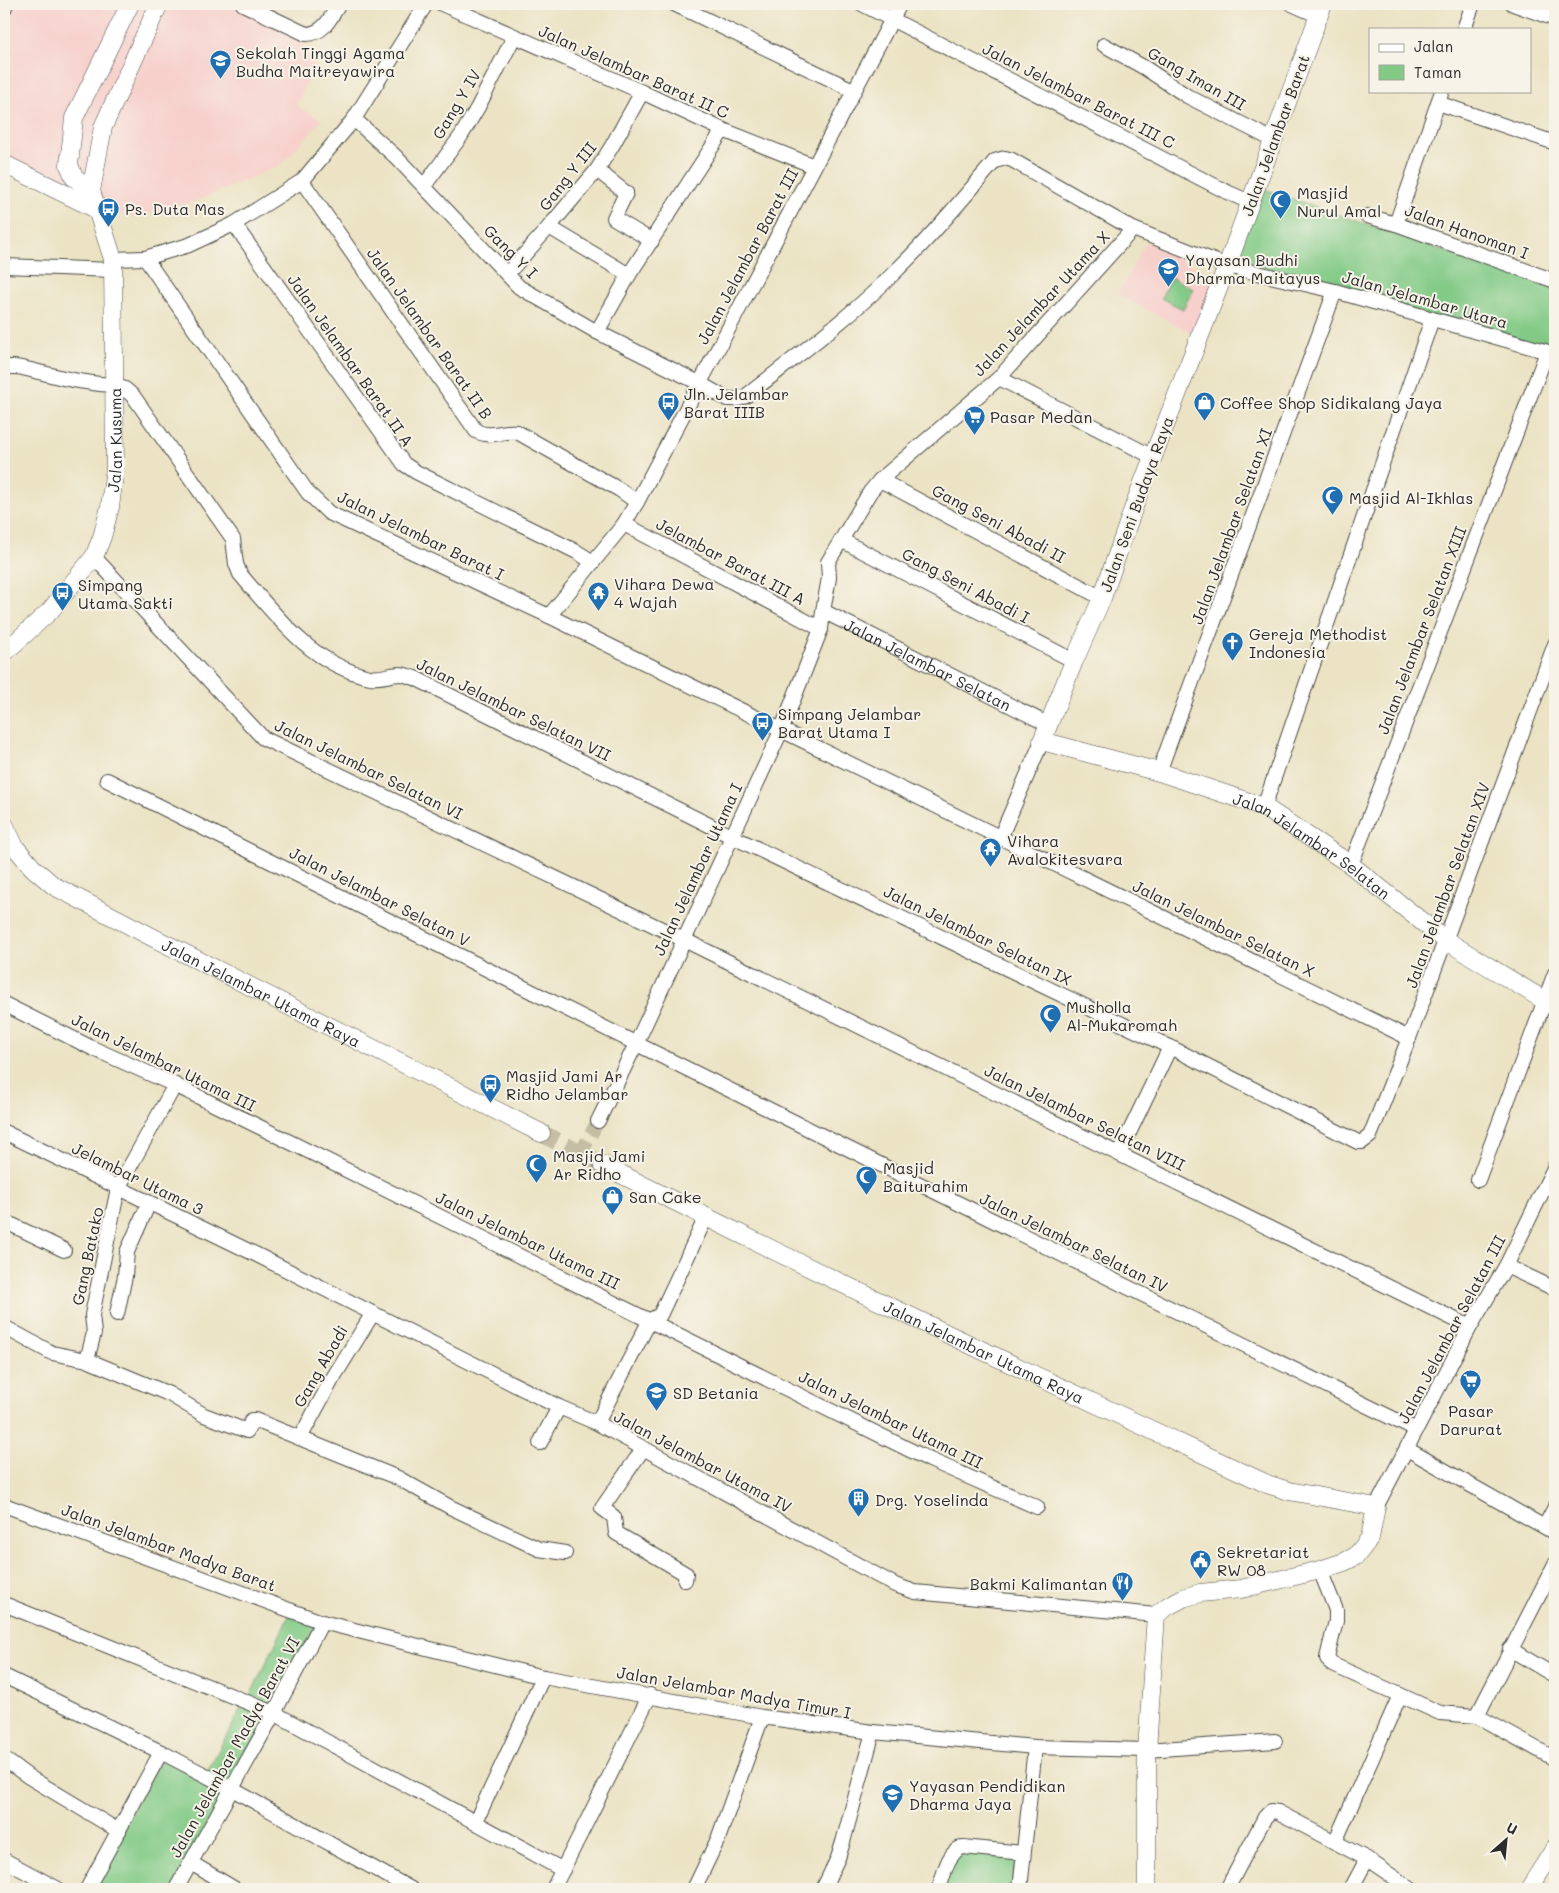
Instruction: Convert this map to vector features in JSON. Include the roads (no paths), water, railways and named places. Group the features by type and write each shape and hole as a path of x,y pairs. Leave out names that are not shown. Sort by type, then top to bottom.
{"street":[{"path":"4,9 6,4"},
{"path":"91,191 74,177 69,164 74,118 130,4"},
{"name":"Jalan Kusuma","path":"4,653 50,611 94,557 102,537 110,507 114,484 113,264 91,191 103,126 159,4"},
{"path":"243,4 306,34 313,34 321,30 339,4"},
{"path":"4,266 113,264 145,258 189,245 234,224 302,180 354,119 426,4"},
{"name":"Jalan Jelambar Barat II C","path":"442,4 642,92 722,130 814,166"},
{"path":"674,4 853,90"},
{"name":"Jalan Jelambar Barat III C","path":"862,4 1229,193 1250,202"},
{"name":"Jalan Jelambar Barat III","path":"549,616 624,524 637,502 900,4"},
{"path":"1292,4 1321,10"},
{"path":"1464,28 1473,4"},
{"path":"1513,4 1555,19"},
{"name":"Jalan Jelambar Barat","path":"1227,266 1321,10"},
{"name":"Gang Y IV","path":"424,186 461,136 514,37"},
{"name":"Gang Iman III","path":"1104,45 1145,68 1195,100 1273,140"},
{"name":"Gang Y III","path":"506,274 550,227 597,170 642,92"},
{"path":"1396,224 1440,97 1555,143"},
{"name":"Gang Y I","path":"354,119 396,157 519,286 597,332 699,382 727,398 738,399 746,396 842,321 898,270 999,159 1012,160 1133,229"},
{"path":"597,332 629,275 722,130"},
{"path":"4,164 96,209"},
{"path":"597,170 626,193 614,218 652,241"},
{"name":"Jalan Jelambar Barat II B","path":"302,180 476,431 487,436 502,432 517,432 620,490 637,502"},
{"name":"Jalan Hanoman I","path":"1367,216 1396,224 1555,281"},
{"name":"Jalan Jelambar Barat II A","path":"234,224 404,464 416,472 577,552 593,562"},
{"path":"550,227 629,275"},
{"name":"Jalan Jelambar Utara","path":"1133,229 1227,266 1335,291 1551,353"},
{"name":"Jalan Jelambar Utama X","path":"823,612 829,578 828,562 870,492 880,480 999,378 1133,229"},
{"name":"Jalan Jelambar Barat I","path":"145,258 308,493 329,513 549,616 781,731"},
{"name":"Jalan Seni Budaya Raya","path":"1046,733 1074,661 1102,598 1153,457 1227,266"},
{"name":"Jalan Jelambar Selatan XI","path":"1159,772 1335,291"},
{"path":"1264,807 1432,320"},
{"name":"Jalan Jelambar Selatan XIII","path":"1351,865 1551,353"},
{"path":"4,368 13,366 24,367 42,373 114,385"},
{"path":"999,378 1153,457"},
{"name":"Jalan Jelambar Selatan VII","path":"114,385 125,389 134,397 233,539 236,564 240,574 293,635 315,651 346,668 371,678 389,677 398,674 415,678 731,836"},
{"name":"Gang Seni Abadi II","path":"880,480 1102,598"},
{"name":"Jelambar Barat III A","path":"624,524 821,629"},
{"name":"Gang Seni Abadi I","path":"842,540 1074,661"},
{"name":"Jalan Jelambar Selatan VI","path":"94,557 263,738 683,940"},
{"name":"Jalan Jelambar Selatan","path":"821,629 823,612 1046,733 1264,807 1351,865 1446,940 1550,1004"},
{"name":"Jalan Jelambar Utama I","path":"598,1120 636,1044 781,731 821,629"},
{"name":"Jalan Jelambar Selatan XIV","path":"1370,1136 1446,940 1555,644"},
{"name":"Jalan Jelambar Selatan X","path":"781,731 1409,1038"},
{"path":"1000,838 1046,733"},
{"name":"Jalan Jelambar Selatan V","path":"108,780 636,1044"},
{"name":"Jalan Jelambar Utama Raya","path":"4,824 15,847 33,868 54,886 162,943 541,1133"},
{"name":"Jalan Jelambar Selatan IX","path":"731,836 1170,1047 1358,1142 1362,1142 1370,1136"},
{"name":"Jalan Jelambar Selatan VIII","path":"683,940 1470,1328"},
{"path":"1478,1180 1550,1004 1555,973"},
{"name":"Jalan Jelambar Utama III","path":"4,1004 92,1048 175,1085 930,1460 1037,1507"},
{"name":"Jalan Jelambar Selatan IV","path":"636,1044 1416,1430"},
{"path":"1119,1154 1170,1047"},
{"name":"Gang Batako","path":"87,1360 94,1334 92,1315 118,1188 175,1085"},
{"name":"Jelambar Utama 3","path":"4,1132 257,1255"},
{"name":"Jalan Jelambar Utama Raya","path":"603,1165 1020,1369 1267,1484 1289,1491 1376,1507"},
{"name":"Jalan Jelambar Selatan III","path":"1376,1507 1470,1328 1506,1266 1555,1166"},
{"path":"117,1314 125,1276 127,1252 149,1203"},
{"path":"597,1423 650,1320 660,1315 706,1217"},
{"path":"4,1221 64,1250"},
{"name":"Jalan Jelambar Utama IV","path":"257,1255 559,1406 597,1423 895,1585 915,1592 1156,1615"},
{"path":"1506,1266 1555,1289"},
{"name":"Gang Abadi","path":"300,1438 372,1313"},
{"path":"4,1327 52,1353 87,1360 170,1394 204,1415 245,1431 249,1430 253,1420 300,1438 398,1478 450,1507 539,1548 565,1553"},
{"path":"540,1443 559,1406"},
{"path":"644,1449 602,1508 614,1517 616,1533 686,1574 685,1580"},
{"path":"1408,1449 1550,1529 1555,1507"},
{"name":"Jalan Jelambar Madya Barat","path":"4,1506 322,1622"},
{"path":"1147,1889 1147,1750 1156,1615 1183,1598 1200,1593 1241,1589 1320,1570 1344,1562 1356,1556 1370,1538 1376,1507"},
{"path":"1477,1716 1555,1564"},
{"path":"1320,1570 1336,1610 1336,1621 1327,1658 1328,1661 1440,1713 1477,1716 1555,1758"},
{"path":"4,1604 274,1713 563,1870"},
{"name":"Jalan Jelambar Madya Timur I","path":"322,1622 543,1677 650,1695 762,1717 874,1732 1035,1747 1147,1750 1275,1741"},
{"name":"Jalan Jelambar Madya Barat VI","path":"176,1889 274,1713 322,1622"},
{"path":"1510,1650 1555,1676"},
{"path":"4,1676 161,1752 232,1789 411,1889"},
{"path":"475,1823 543,1677"},
{"path":"553,1889 650,1695"},
{"path":"1335,1842 1400,1695"},
{"path":"694,1889 718,1839 762,1717"},
{"path":"823,1889 838,1858 874,1732"},
{"path":"1020,1889 1035,1747"},
{"path":"88,1889 161,1752"},
{"path":"4,1759 29,1777 119,1831"},
{"path":"1226,1889 1265,1817 1271,1812 1278,1812 1367,1859 1411,1889"},
{"path":"938,1889 951,1856 958,1849 963,1847 1023,1853"},
{"path":"1529,1889 1555,1848"},
{"path":"1351,1889 1367,1859"},
{"path":"4,1860 58,1889"},
{"path":"190,1863 235,1889"}],"tunnel":[{"path":"581,1153 598,1121"},
{"path":"541,1133 603,1165"}],"place":[{"name":"Sekolah Tinggi Agama Budha Maitreyawira","path":"220,80"},
{"name":"Masjid Nurul Amal","path":"1281,220"},
{"name":"Ps. Duta Mas","path":"109,227"},
{"name":"Yayasan Budhi Dharma Maitayus","path":"1169,287"},
{"name":"Jln. Jelambar Barat IIIB","path":"668,421"},
{"name":"Coffee Shop Sidikalang Jaya","path":"1204,421"},
{"name":"Pasar Medan","path":"974,435"},
{"name":"Masjid Al-Ikhlas","path":"1333,516"},
{"name":"Vihara Dewa 4 Wajah","path":"598,611"},
{"name":"Simpang Utama Sakti","path":"62,612"},
{"name":"Gereja Methodist Indonesia","path":"1233,661"},
{"name":"Simpang Jelambar Barat Utama I","path":"762,741"},
{"name":"Vihara Avalokitesvara","path":"991,868"},
{"name":"Musholla Al-Mukaromah","path":"1050,1034"},
{"name":"Masjid Jami Ar Ridho Jelambar","path":"490,1103"},
{"name":"Masjid Jami Ar Ridho","path":"537,1183"},
{"name":"Masjid Baiturahim","path":"867,1195"},
{"name":"San Cake","path":"613,1215"},
{"name":"Pasar Darurat","path":"1471,1400"},
{"name":"SD Betania","path":"657,1411"},
{"name":"Drg. Yoselinda","path":"859,1518"},
{"name":"Sekretariat RW 08","path":"1201,1579"},
{"name":"Bakmi Kalimantan","path":"1123,1602"},
{"name":"Yayasan Pendidikan Dharma Jaya","path":"893,1813"}]}
